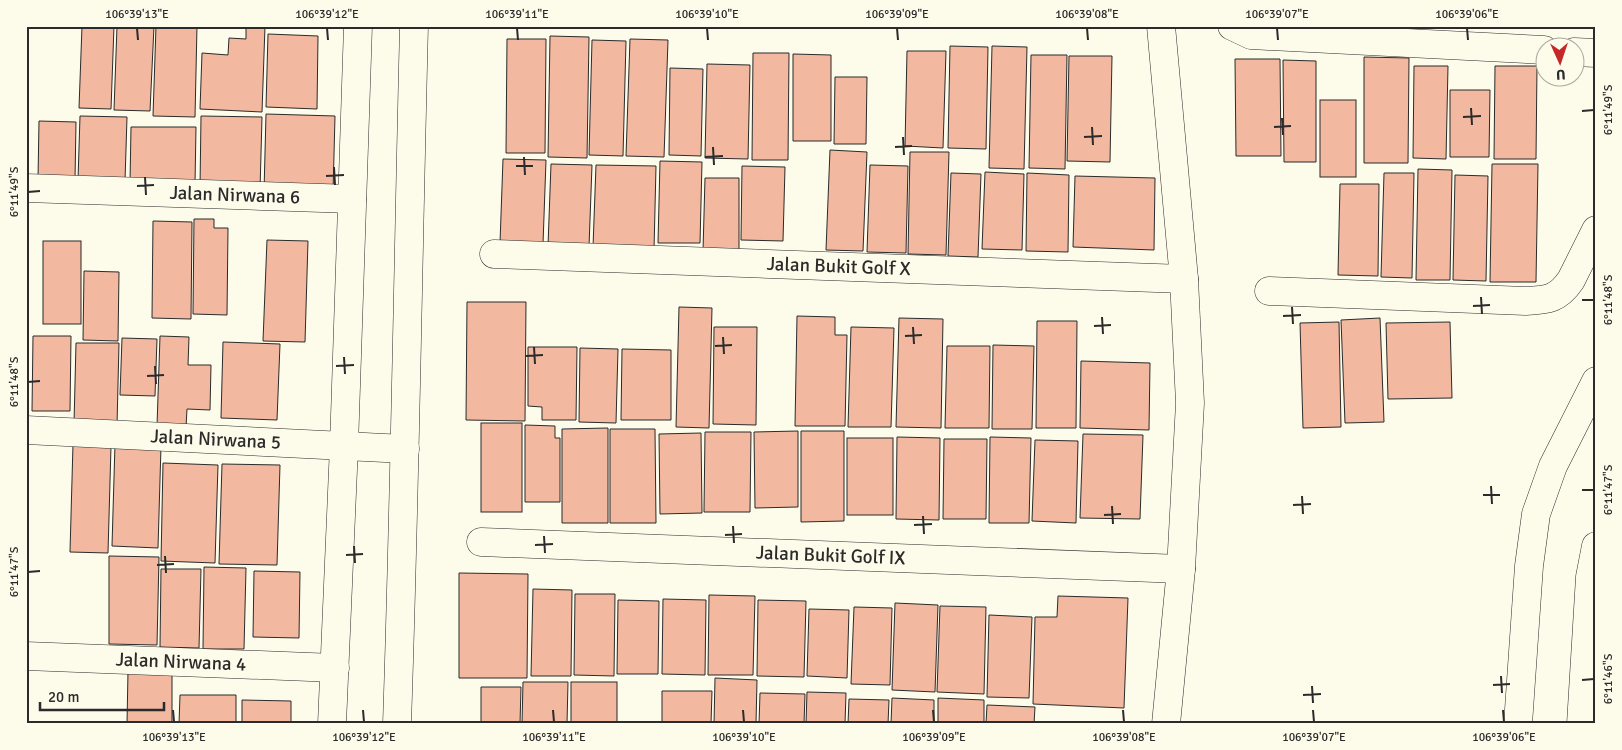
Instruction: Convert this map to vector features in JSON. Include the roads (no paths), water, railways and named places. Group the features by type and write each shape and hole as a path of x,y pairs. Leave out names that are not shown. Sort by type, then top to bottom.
{"street":[{"path":"332,724 344,446 358,26"},
{"path":"397,724 414,26"},
{"path":"1161,26 1184,279 1190,404 1181,569 1166,724"},
{"path":"1232,26 1251,34 1269,36 1534,49"},
{"name":"Jalan Nirwana 6","path":"26,188 352,198"},
{"path":"1269,291 1526,301 1543,300 1557,296 1566,287 1596,230"},
{"name":"Jalan Bukit Golf X","path":"494,254 1184,279"},
{"path":"1518,724 1529,566 1536,514 1553,466 1596,380"},
{"name":"Jalan Nirwana 5","path":"26,430 405,449"},
{"name":"Jalan Bukit Golf IX","path":"481,542 1181,569"},
{"path":"1581,724 1590,577 1596,546"},
{"name":"Jalan Nirwana 4","path":"26,656 335,668"}]}
